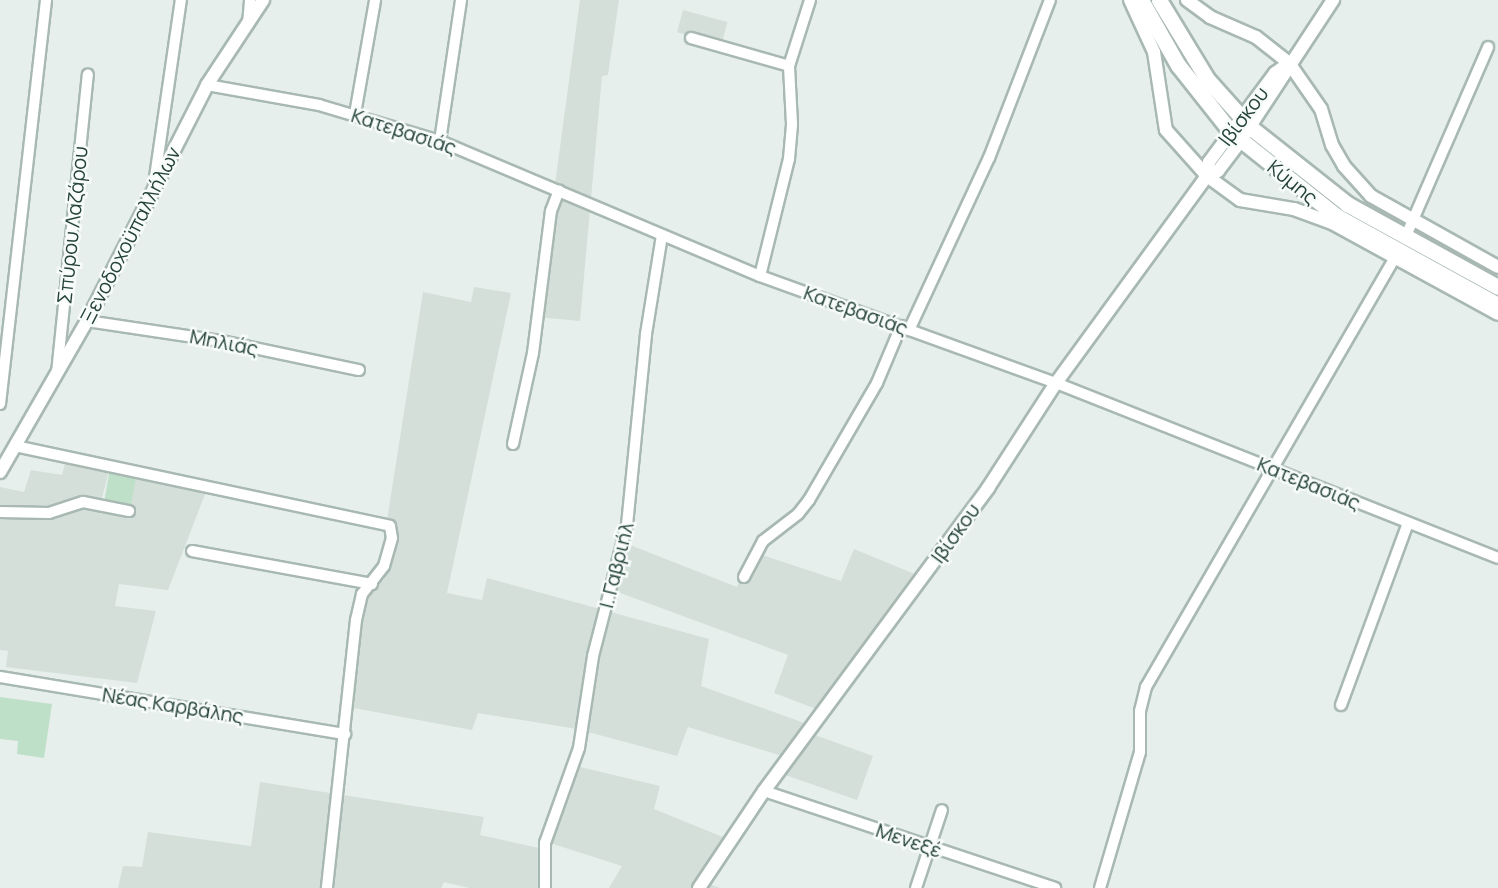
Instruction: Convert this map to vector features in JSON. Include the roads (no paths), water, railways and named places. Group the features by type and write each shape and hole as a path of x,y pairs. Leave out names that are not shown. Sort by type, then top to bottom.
{"main road":[{"name":"Κύμης","path":"1141,0 1184,73 1236,136 1338,218 1498,305"},
{"name":"Κύμης","path":"1159,0 1190,55 1246,123 1329,192 1498,287"}],"street":[{"path":"0,404 46,0"},
{"path":"153,190 181,0"},
{"path":"248,24 250,0"},
{"name":"Ξενοδοχοϋπαλλήλων","path":"0,472 9,452 87,321 207,85 263,0"},
{"path":"355,114 375,0"},
{"path":"440,141 461,0"},
{"path":"760,276 789,159 792,124 789,66 810,0"},
{"path":"744,577 763,541 798,514 809,500 877,383 988,158 1050,0"},
{"path":"1130,0 1154,52 1166,130 1207,176 1240,200 1313,214 1498,315"},
{"path":"1187,0 1210,17 1256,37 1289,63 1318,103 1332,145 1350,176 1371,196 1498,267"},
{"name":"Ιβίσκου","path":"699,888 764,791 988,488 1056,383 1207,176 1209,162 1246,123 1275,73 1289,63 1333,0"},
{"path":"691,38 789,66"},
{"path":"1406,236 1488,47"},
{"name":"Σπύρου Λαζάρου","path":"56,374 88,75"},
{"name":"Κατεβασιάς","path":"207,85 355,114 440,141 559,189 760,276 1056,383 1498,558"},
{"path":"513,444 533,353 551,211 559,189"},
{"name":"Ι. Γαβριήλ","path":"546,888 545,843 579,748 593,656 627,525 646,334 662,235"},
{"path":"1100,888 1140,752 1140,711 1146,687 1395,258"},
{"name":"Μηλιάς","path":"87,321 221,341 359,370"},
{"path":"9,452 386,524 393,530 381,573 362,594 356,620 327,888"},
{"path":"0,512 49,513 83,502 129,510"},
{"path":"1341,705 1408,523"},
{"path":"192,551 372,584"},
{"name":"Νέας Καρβάλης","path":"0,677 345,734"},
{"name":"Μενεξέ","path":"764,791 1055,888"},
{"path":"916,888 942,810"}]}
